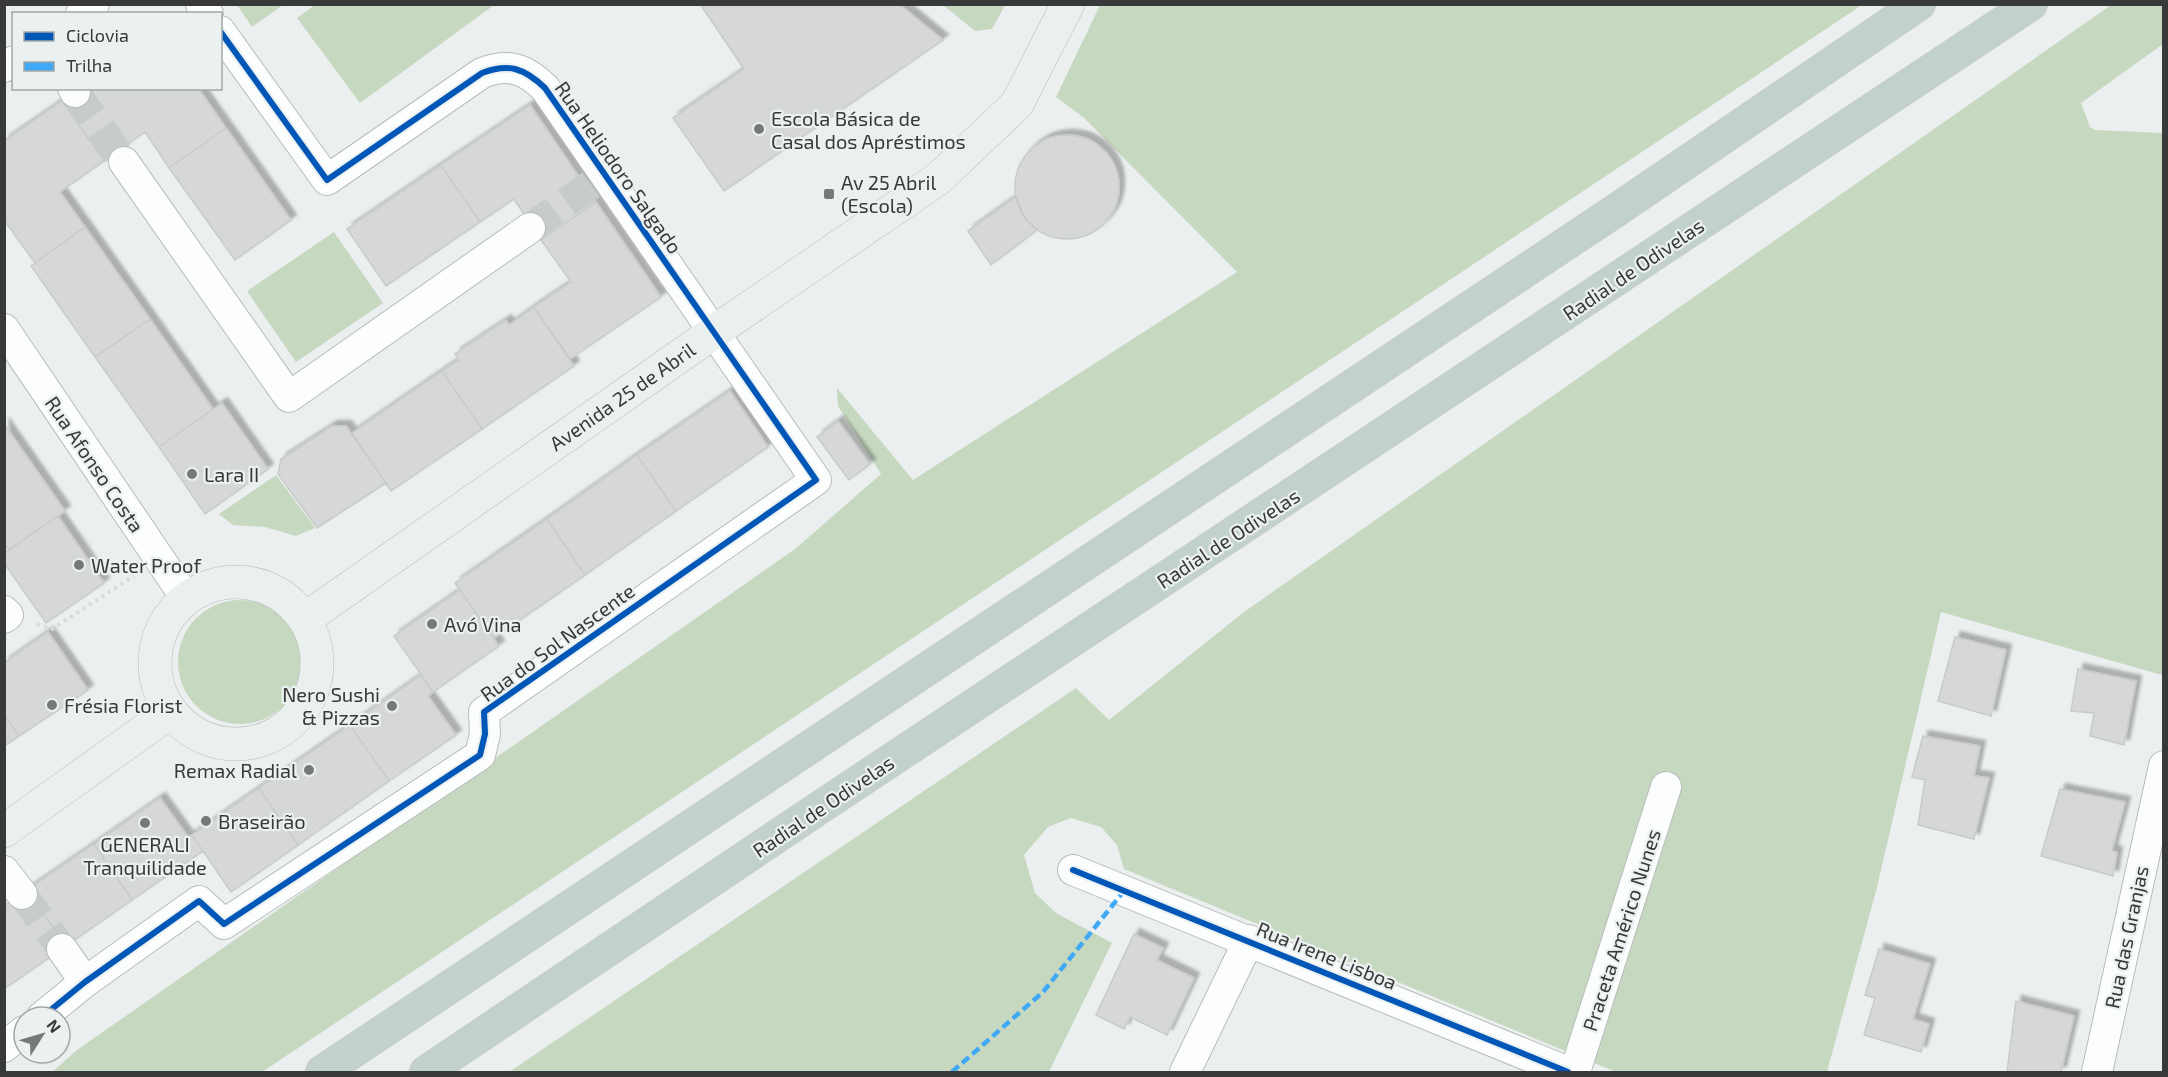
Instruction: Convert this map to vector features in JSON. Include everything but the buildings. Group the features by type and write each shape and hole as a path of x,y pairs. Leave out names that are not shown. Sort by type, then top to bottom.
{"highway":[{"path":"321,1072 1625,204 1919,4"},
{"name":"Radial de Odivelas","path":"426,1072 828,802 2027,8"}],"street":[{"name":"Avenida 25 de Abril","path":"305,619 714,332 938,179 1017,104 1068,4"},
{"name":"Rua Heliodoro Salgado","path":"222,34 327,180 482,73 498,67 514,67 531,75 545,88 714,332"},
{"path":"124,162 289,397 530,228"},
{"name":"Rua Afonso Costa","path":"4,329 186,598"},
{"name":"Rua do Sol Nascente","path":"85,982 199,901 224,924 480,755 485,734 484,712 816,480 714,332"},
{"path":"227,581 250,582 281,596 305,619 316,649 316,680 304,709 282,732 254,744 222,745 193,734 170,712 156,684 154,652 164,622 186,598 206,587 227,581"},
{"path":"4,831 170,712"},
{"name":"Rua das Granjas","path":"2097,1072 2163,766"},
{"name":"Praceta Américo Nunes","path":"1575,1072 1666,787"},
{"name":"Rua Irene Lisboa","path":"1073,870 1568,1072"},
{"path":"1185,1072 1249,940"},
{"path":"57,1005 85,982 62,949"}],"path":[{"path":"6,615 52,629 159,559"}],"green space":[{"path":"316,4 494,5 360,103 297,18"},
{"path":"237,5 283,5 252,27"},
{"path":"943,5 1005,5 992,29 975,31"},
{"path":"1100,5 1862,5 262,1072 52,1072 60,1065 72,1065 72,1054 77,1050 795,549 881,474 838,406 837,388 913,480 1237,272 1083,117 1056,97"},
{"path":"2111,5 2163,5 2163,44 2081,103 2090,127 2095,130 2163,133 2162,675 1941,612 1877,887 1827,1072 1616,1072 1124,869 1117,845 1101,827 1071,818 1048,827 1024,855 1035,893 1056,913 1112,943 1049,1072 509,1072 1076,688 1109,720 1244,612"},
{"path":"334,232 383,303 296,362 247,291"},
{"path":"276,475 315,528 296,536 265,527 233,525 219,514"},
{"path":"240,600 264,605 275,610 284,618 292,627 297,638 302,662 297,686 292,697 284,706 275,714 264,719 240,724 216,719 205,714 196,706 188,697 183,686 178,662 183,638 188,627 196,618 205,610 216,605"}],"tunnel":[{"path":"75,92 124,162"},
{"path":"530,228 605,175"},
{"path":"22,894 62,949"}],"marked path":[{"path":"952,1072 1043,992 1124,891"}],"cycle path":[{"path":"57,1005 85,982 199,901 224,924 480,755 485,734 484,712 816,480 545,88 537,81 516,69 500,68 482,73 327,180 222,34"},
{"path":"1073,870 1568,1072"}],"place":[{"name":"Escola Básica de Casal dos Apréstimos","path":"759,129"},
{"name":"Av 25 Abril (Escola)","path":"829,194"},
{"name":"Lara II","path":"192,474"},
{"name":"Water Proof","path":"79,565"},
{"name":"Avó Vina","path":"432,624"},
{"name":"Frésia Florist","path":"52,705"},
{"name":"Nero Sushi & Pizzas","path":"392,706"},
{"name":"Remax Radial","path":"309,770"},
{"name":"Braseirão","path":"206,821"},
{"name":"GENERALI Tranquilidade","path":"145,823"}]}
